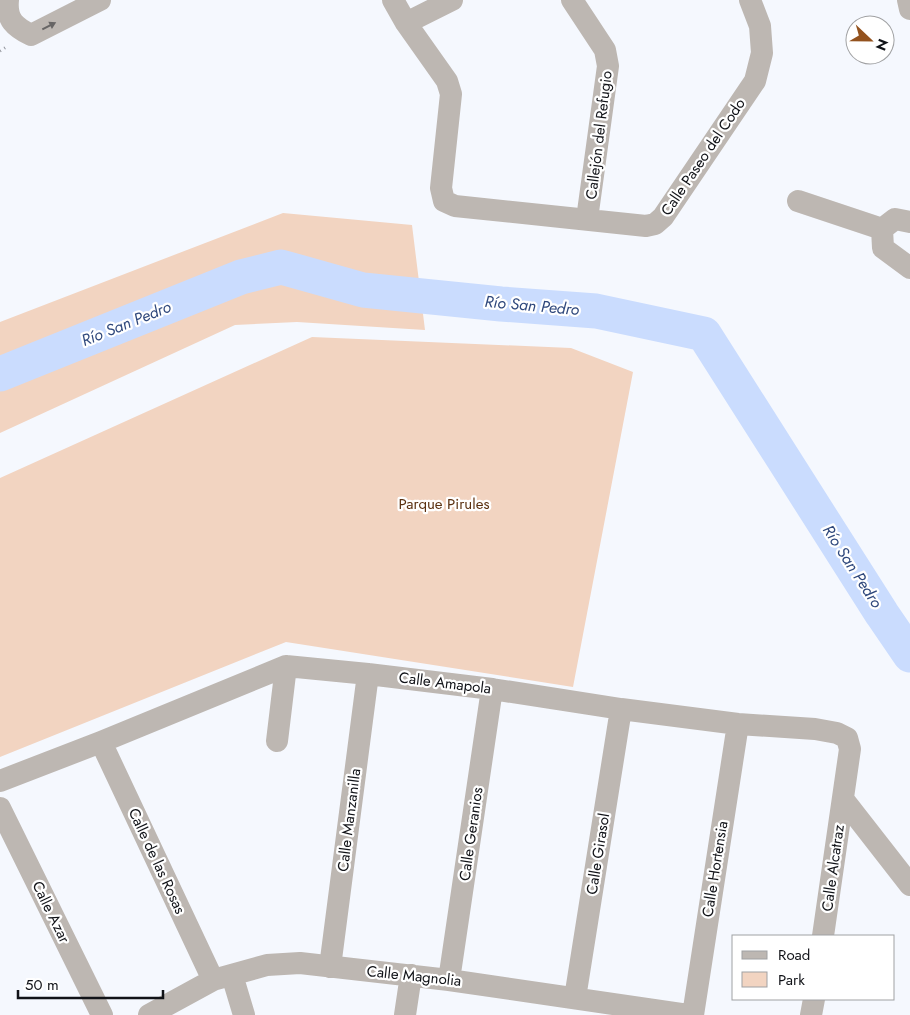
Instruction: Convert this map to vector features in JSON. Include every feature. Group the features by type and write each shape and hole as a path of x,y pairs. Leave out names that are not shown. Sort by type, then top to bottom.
{"street":[{"path":"8,0 9,17 17,28 31,35 100,0"},
{"path":"394,0 406,23 452,0"},
{"name":"Callejón del Refugio","path":"572,0 605,50 608,66 588,219"},
{"name":"Calle Paseo del Codo","path":"406,23 447,81 451,94 441,188 444,201 455,206 646,226 655,224 663,217 754,81 762,53 760,26 750,0"},
{"path":"908,0 910,9"},
{"path":"798,201 882,230"},
{"path":"882,230 895,219 910,222"},
{"path":"882,230 883,248 910,268"},
{"path":"277,741 286,666"},
{"name":"Calle Amapola","path":"0,781 286,666 492,689 621,709 738,724 815,729 837,733 847,738 850,749 843,799"},
{"name":"Calle Manzanilla","path":"330,967 368,674"},
{"name":"Calle Geranios","path":"449,980 492,689"},
{"name":"Calle Girasol","path":"575,998 621,709"},
{"name":"Calle Hortensia","path":"693,1015 738,724"},
{"name":"Calle de las Rosas","path":"101,742 244,1015"},
{"path":"843,799 910,885"},
{"name":"Calle Alcatraz","path":"823,935 843,799"},
{"name":"Calle Azar","path":"0,808 102,1015"},
{"name":"Calle Magnolia","path":"149,1015 223,977 267,965 300,963 449,980 575,998 658,1013 688,1015"},
{"path":"405,1015 411,975"},
{"path":"811,1015 814,1000"}],"green space":[{"path":"283,213 412,225 425,330 297,322 235,325 0,433 0,322"},
{"name":"Parque Pirules","path":"312,337 571,348 633,372 573,687 286,642 0,757 0,478"}],"waterway":[{"name":"Río San Pedro","path":"0,374 241,277 281,267 363,290 501,304 596,311 704,334 910,655"}]}
